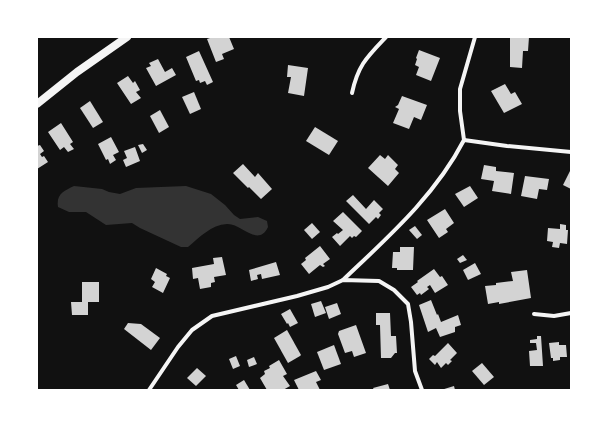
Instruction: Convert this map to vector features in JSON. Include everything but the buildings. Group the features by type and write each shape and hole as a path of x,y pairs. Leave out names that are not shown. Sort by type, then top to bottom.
{"main road":[{"path":"37,104 77,72 127,37"}],"street":[{"path":"352,93 355,78 365,58 386,37"},
{"path":"149,390 178,347 192,330 212,316 297,296 328,287 343,280 409,216 432,189 455,158 464,140 460,111 460,89 475,37"},
{"path":"464,140 571,152"},
{"path":"343,280 379,281 394,290 408,304 415,371 422,390"},
{"path":"534,314 554,316 571,313"}],"shaded area":[{"path":"74,186 102,189 120,194 136,188 186,186 211,194 240,219 258,217 267,221 268,227 264,233 254,235 232,225 221,225 206,232 188,247 181,247 132,223 106,225 86,212 69,212 58,207 58,199 60,196 64,191"}]}
